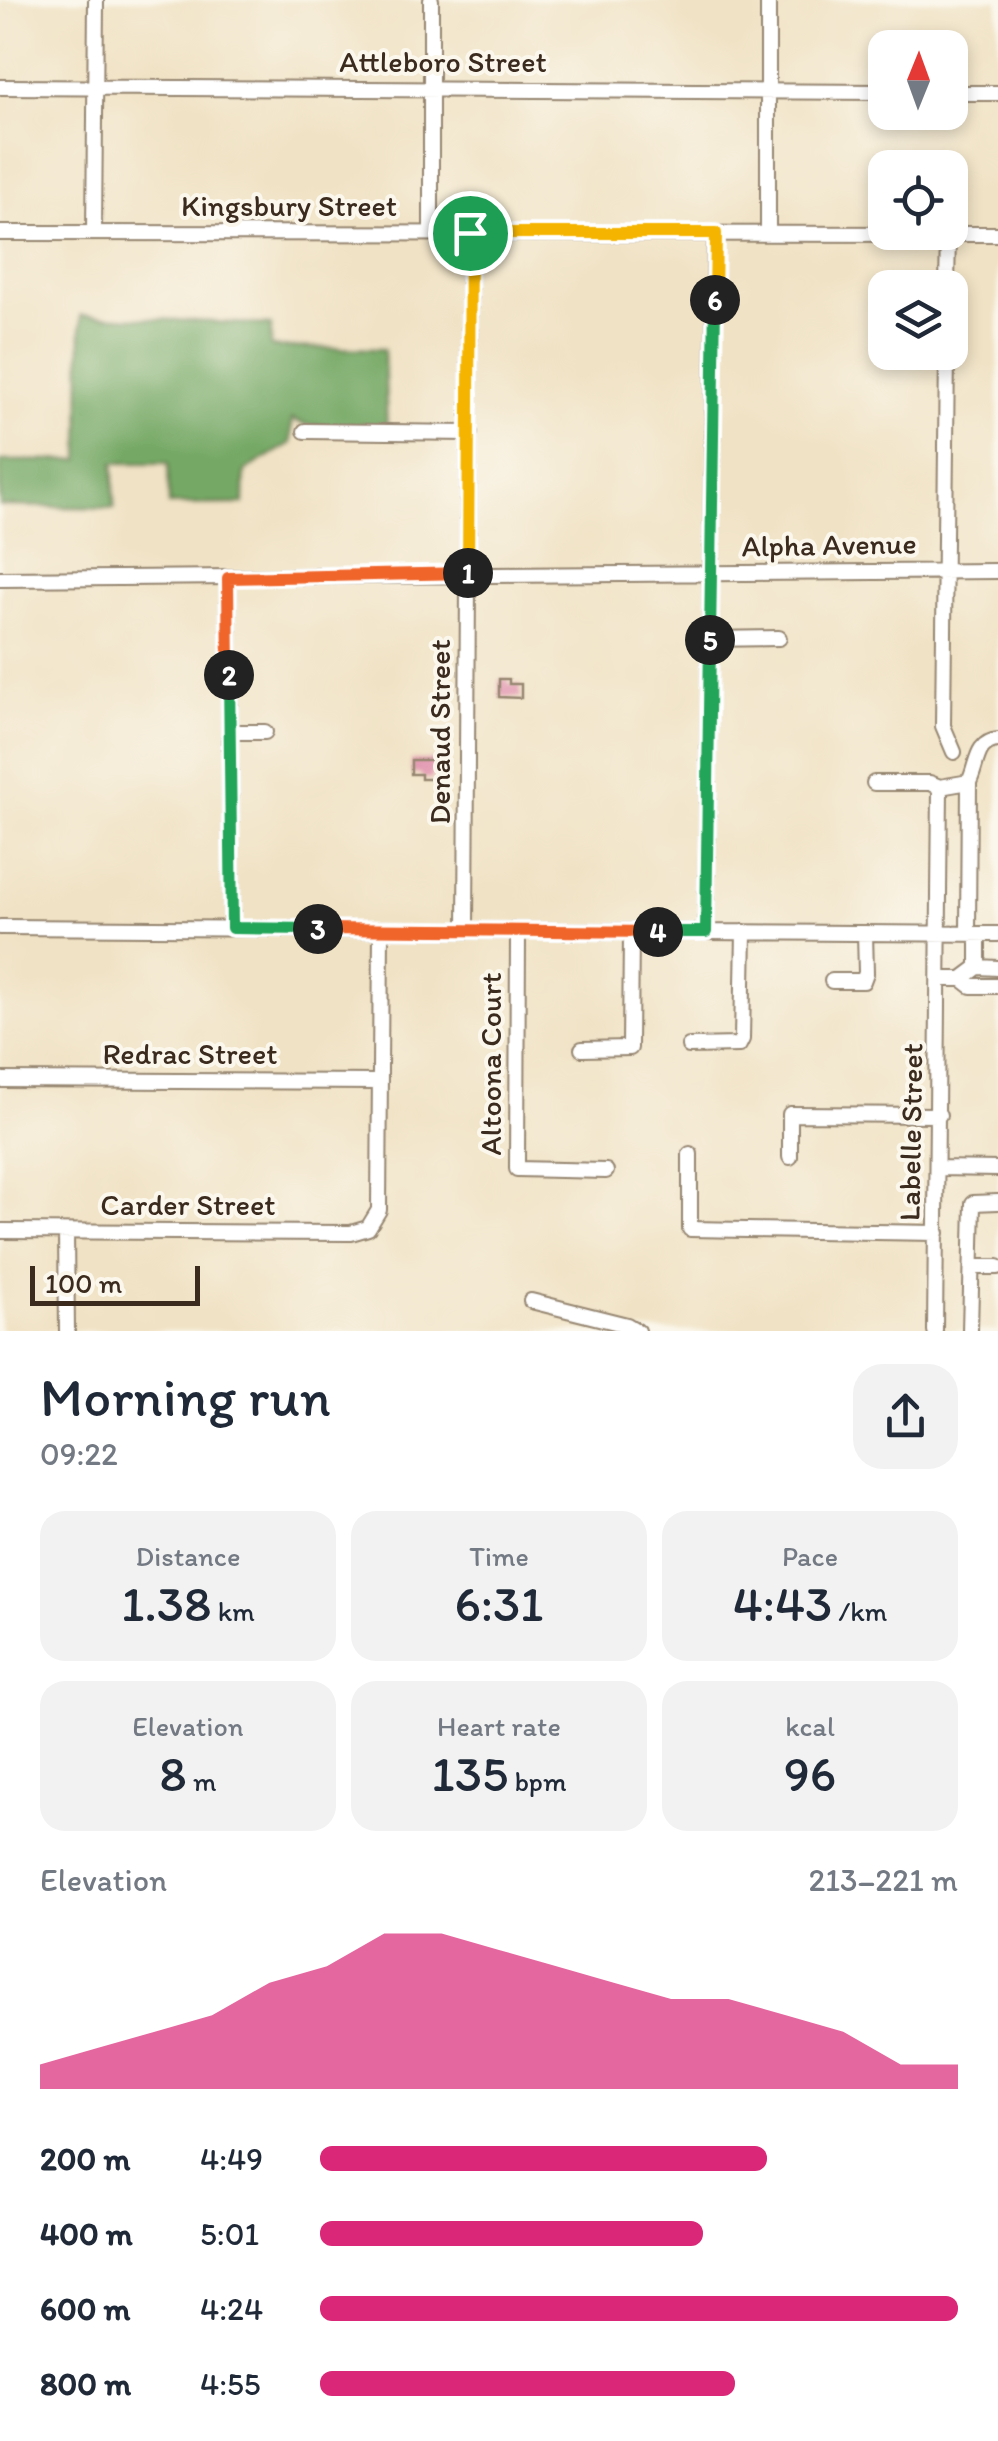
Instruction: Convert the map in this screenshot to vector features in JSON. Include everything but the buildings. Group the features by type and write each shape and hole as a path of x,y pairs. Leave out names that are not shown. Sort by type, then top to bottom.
{"street":[{"path":"94,233 96,0"},
{"path":"431,0 432,233"},
{"path":"768,0 768,234"},
{"name":"Attleboro Street","path":"0,87 868,92"},
{"path":"968,92 998,93"},
{"name":"Kingsbury Street","path":"0,233 868,234"},
{"name":"Denaud Street","path":"466,931 470,233"},
{"path":"706,932 716,233"},
{"name":"Kingsbury Street","path":"968,234 998,234"},
{"path":"947,370 943,726 954,752"},
{"path":"306,430 470,433"},
{"name":"Alpha Avenue","path":"0,579 998,571"},
{"path":"228,578 232,928"},
{"path":"710,638 779,638"},
{"path":"230,732 265,732"},
{"path":"978,968 973,934 969,782 979,748 986,741 998,740"},
{"path":"874,783 930,783 940,787 969,782"},
{"name":"Labelle Street","path":"935,1331 940,787"},
{"path":"0,927 998,934"},
{"path":"380,1082 381,930"},
{"name":"Altoona Court","path":"518,931 517,1170 606,1170"},
{"path":"582,1049 630,1048 631,932"},
{"path":"689,1046 739,1045 744,932"},
{"path":"832,982 862,980 866,972 865,933"},
{"path":"940,978 962,978 978,968 998,968"},
{"path":"962,978 971,986 998,986"},
{"name":"Redrac Street","path":"0,1080 380,1082"},
{"name":"Carder Street","path":"0,1232 351,1233 373,1223 380,1210 380,1082"},
{"path":"790,1157 790,1114 938,1115"},
{"path":"690,1154 690,1229 937,1233"},
{"path":"938,1168 998,1168"},
{"path":"970,1331 974,1202 998,1202"},
{"path":"66,1232 66,1331"},
{"path":"972,1267 998,1268"},
{"path":"531,1301 627,1324 637,1331"}],"green space":[{"path":"81,315 271,325 271,347 384,349 387,428 305,425 292,419 291,443 245,471 244,504 169,505 168,463 114,463 114,508 0,506 0,461 80,460"}],"route":[{"path":"470,233 716,233 706,932 232,928 228,578 468,575 470,233"}]}
